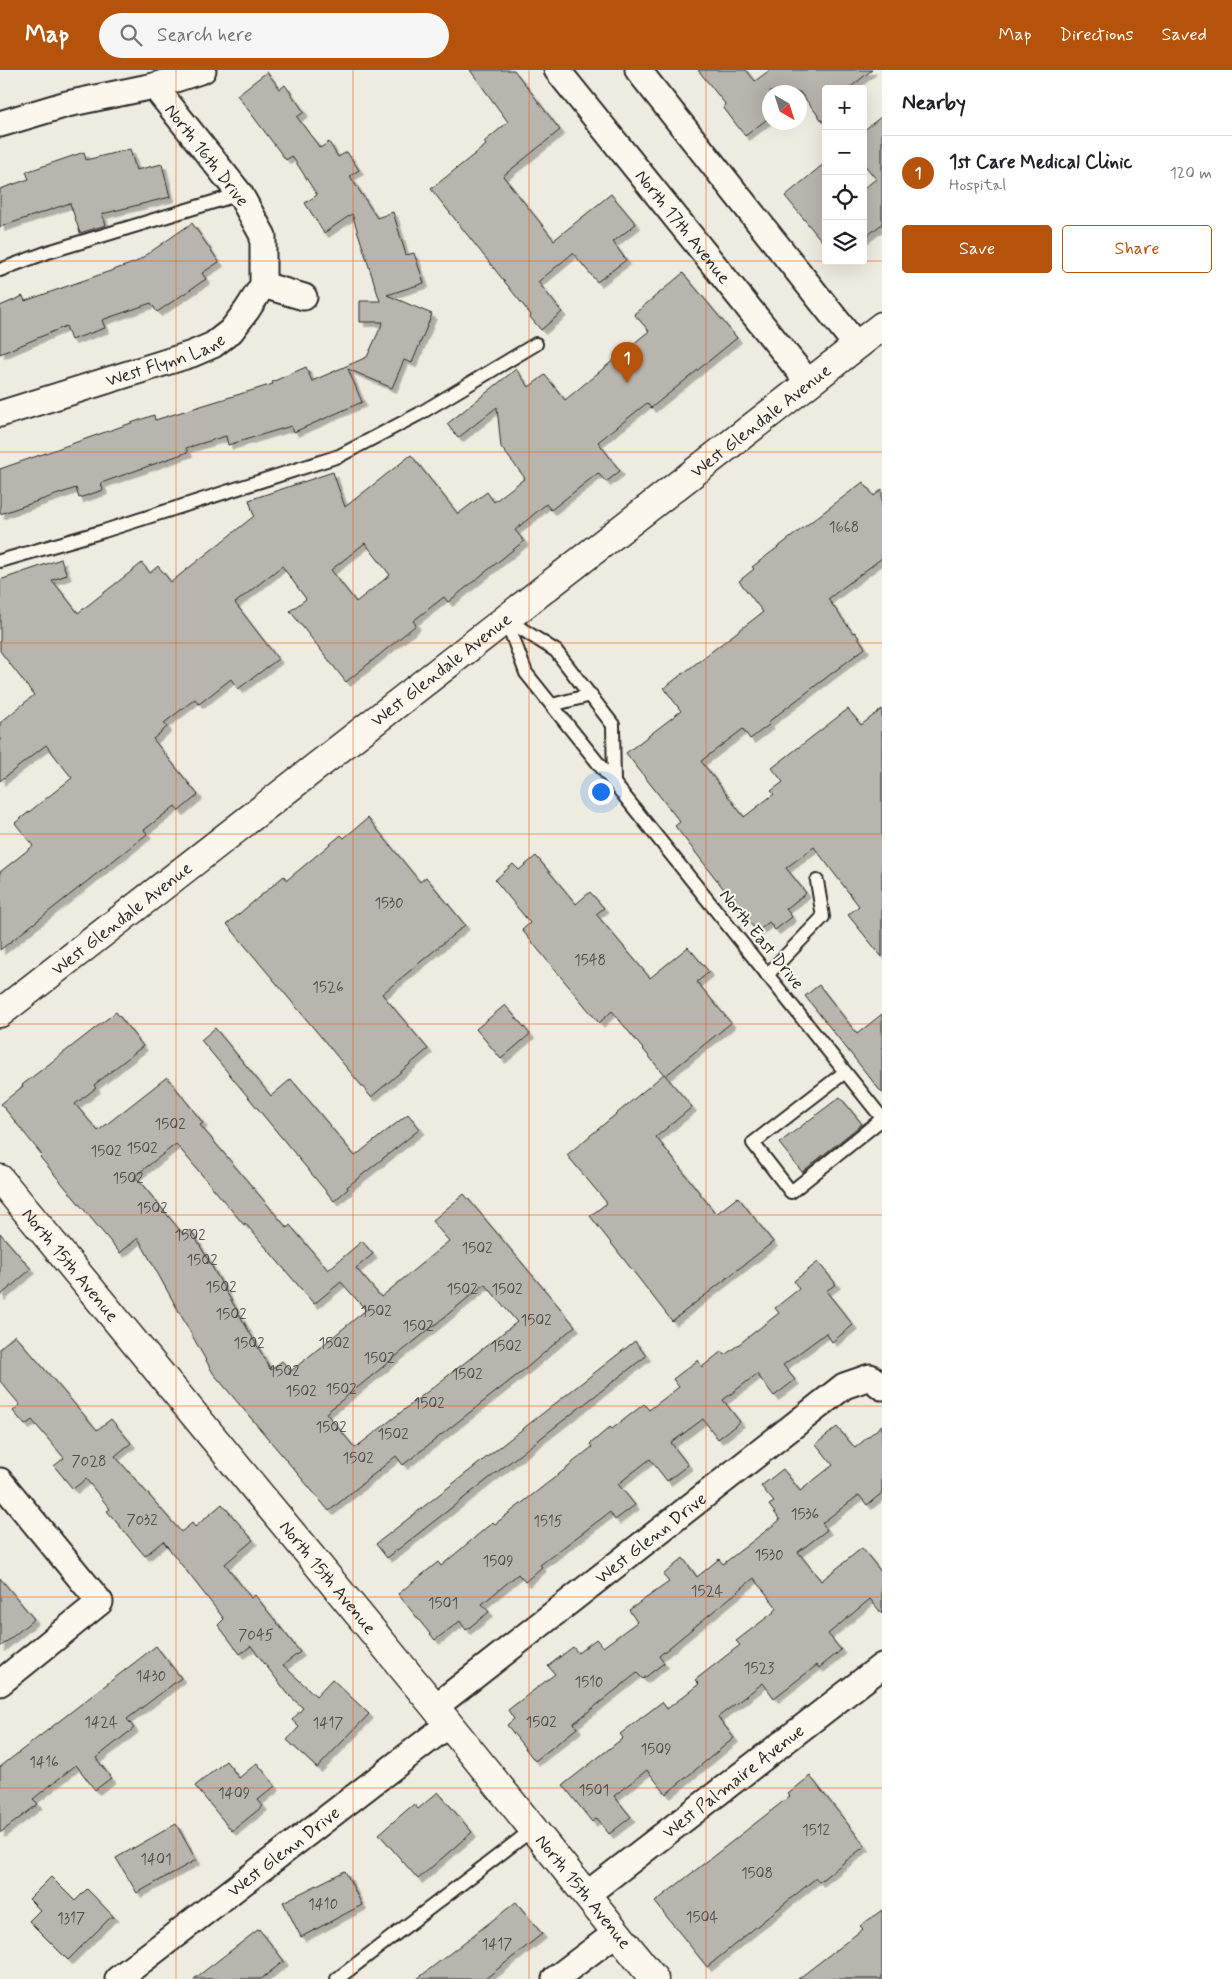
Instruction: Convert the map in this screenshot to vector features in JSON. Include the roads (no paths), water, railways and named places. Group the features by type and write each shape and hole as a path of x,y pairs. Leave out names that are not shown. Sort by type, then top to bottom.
{"main road":[{"name":"West Glendale Avenue","path":"0,1012 882,326"},
{"name":"North 15th Avenue","path":"0,1179 442,1715 654,1979"}],"street":[{"path":"0,124 66,104 154,86 203,70"},
{"name":"North 17th Avenue","path":"556,70 808,383"},
{"path":"638,70 857,346"},
{"name":"North 16th Drive","path":"154,86 240,194 263,236 262,285"},
{"path":"262,285 304,297"},
{"name":"West Flynn Lane","path":"0,414 192,354 214,345 231,331 247,310 262,285"},
{"name":"West Glenn Drive","path":"118,1979 844,1386 876,1382"},
{"path":"0,1480 100,1602 0,1683"},
{"name":"West Palmaire Avenue","path":"586,1896 882,1666"},
{"path":"555,1979 616,1933"}],"lane":[{"path":"0,270 48,252 240,194"},
{"path":"0,561 104,531 339,456 419,414 536,344"},
{"path":"506,619 556,651 614,725 614,782"},
{"name":"North East Drive","path":"506,619 526,673 882,1119"},
{"path":"552,705 590,695"},
{"path":"767,975 823,917 817,881"},
{"path":"845,1072 753,1143 791,1192 882,1119"},
{"path":"336,1979 533,1830"}],"place":[{"name":"1st Care Medical Clinic","path":"627,383"}]}
